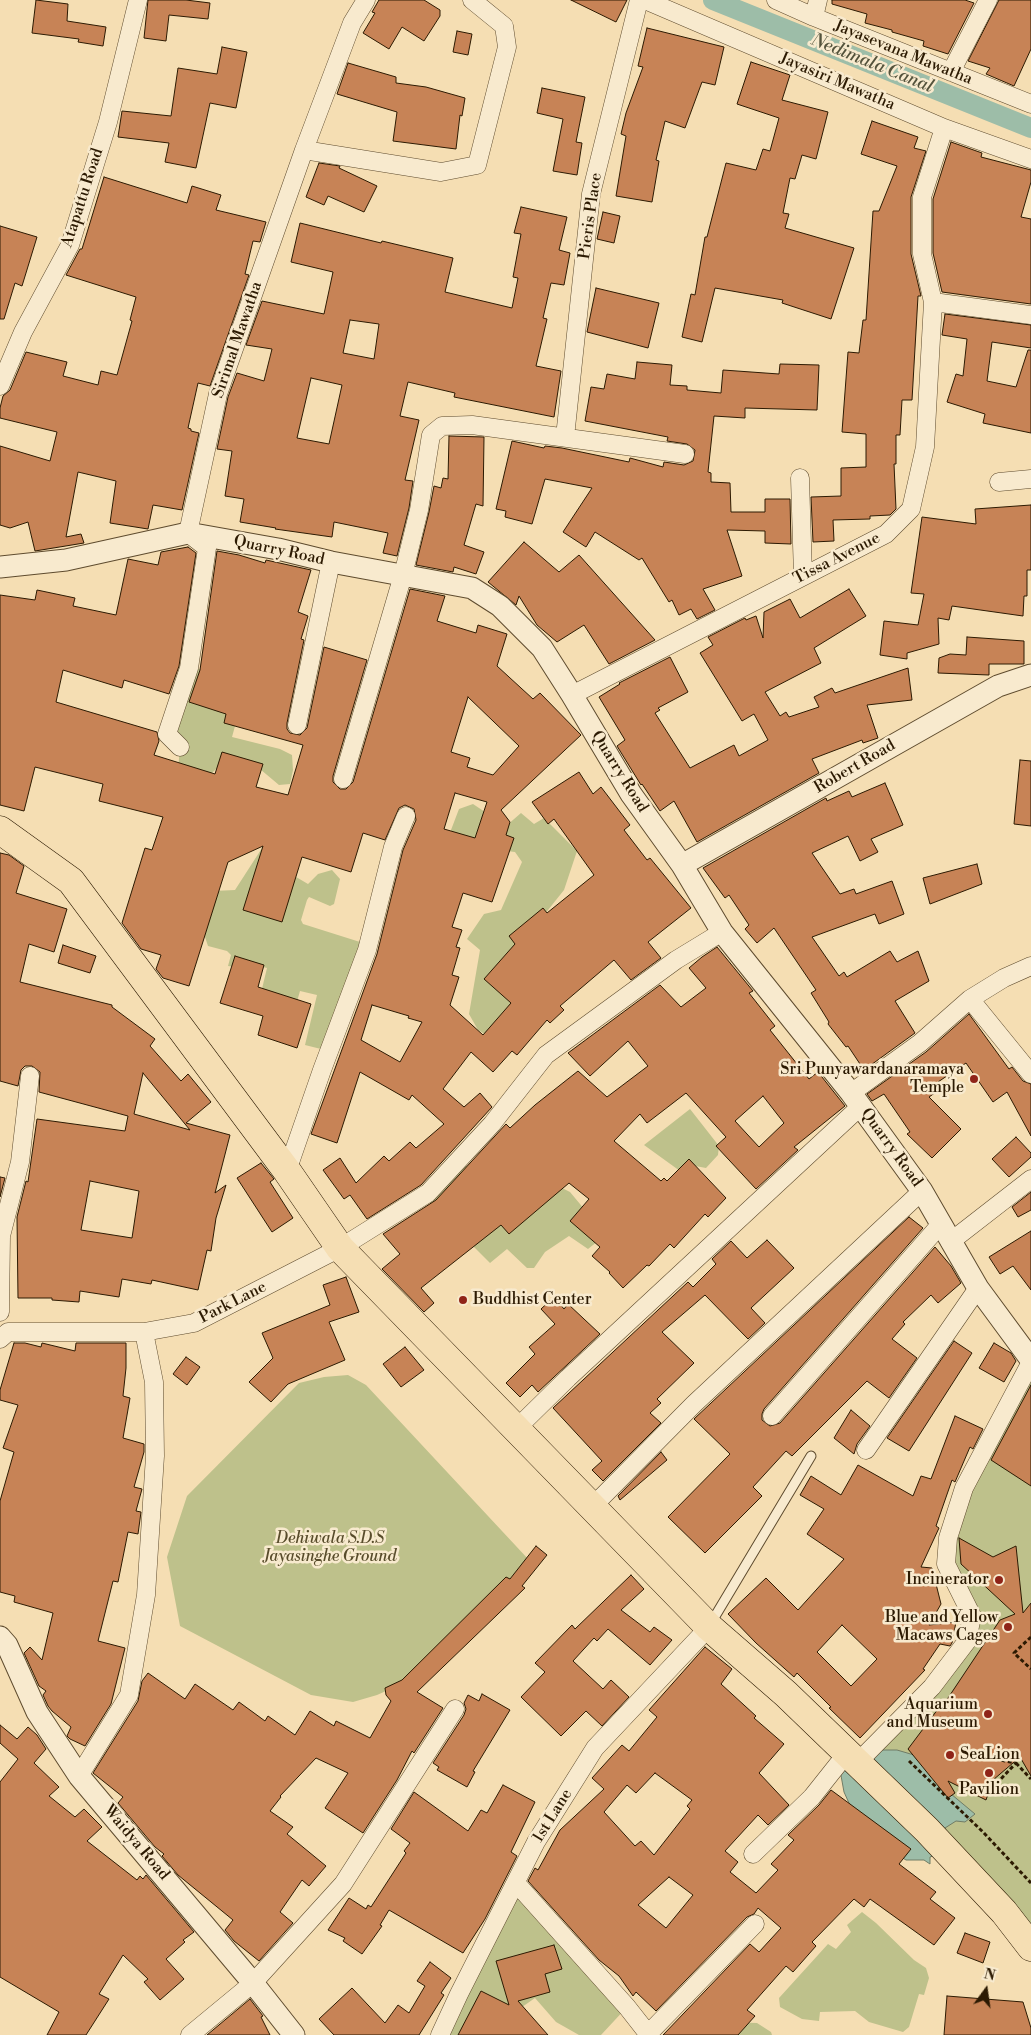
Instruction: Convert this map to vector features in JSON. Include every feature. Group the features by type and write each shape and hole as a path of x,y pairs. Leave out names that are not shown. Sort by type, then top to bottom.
{"main road":[{"path":"0,830 71,881 287,1171 340,1248 709,1627 786,1694 927,1830 1004,1912 1031,1947"}],"street":[{"name":"Atapattu Road","path":"0,386 23,332 70,245 108,122 138,0"},
{"name":"Sirimal Mawatha","path":"188,533 218,394 304,150 352,23 366,0"},
{"path":"304,150 441,172 478,165 507,47 504,26 472,0"},
{"name":"Pieris Place","path":"565,437 591,194 639,0"},
{"name":"Jayasiri Mawatha","path":"645,0 944,128 1031,159"},
{"name":"Jayasevana Mawatha","path":"776,0 1031,104"},
{"path":"814,17 818,0"},
{"path":"950,72 988,0"},
{"name":"Tissa Avenue","path":"572,694 886,534 911,510 925,447 934,302 922,254 922,197 944,128"},
{"path":"934,302 1031,314"},
{"path":"343,779 403,575 419,510 431,436 442,426 472,425 685,454"},
{"path":"800,478 803,576"},
{"path":"1000,482 1031,479"},
{"path":"180,747 167,734 189,668 207,548 188,533"},
{"name":"Quarry Road","path":"0,567 66,560 188,533 472,588 500,606 542,648 572,694 631,794 682,865 722,932 856,1100 922,1190 945,1234 978,1288 1031,1361"},
{"path":"297,726 332,562"},
{"name":"Robert Road","path":"682,865 998,686 1031,675"},
{"path":"287,1171 367,950 393,847 406,816"},
{"name":"Park Lane","path":"0,1339 8,1332 144,1332 194,1323 340,1248 428,1194 492,1124 546,1055 676,960 722,932"},
{"path":"516,1429 856,1100 970,998 1004,978 1031,966"},
{"path":"970,998 1031,1074"},
{"path":"0,1312 1,1236 20,1162 30,1076"},
{"path":"772,1416 945,1234 1031,1179"},
{"path":"592,1506 721,1378 922,1190"},
{"path":"866,1450 978,1288"},
{"path":"79,1776 129,1695 146,1595 155,1456 154,1382 144,1332"},
{"path":"752,1854 852,1758 932,1687 966,1641 972,1616 946,1564 948,1538 964,1488 1031,1361"},
{"name":"1st Lane","path":"440,2035 536,1842 596,1748 709,1627"},
{"name":"Waidya Road","path":"2,1645 37,1712 79,1776 253,1983 294,2035"},
{"path":"190,2035 253,1983 343,1884 455,1709"},
{"path":"516,1883 627,2007 648,2035 755,1924"}],"lane":[{"path":"709,1627 811,1456"}],"path":[{"path":"1031,1637 1014,1653 1031,1669"},
{"path":"995,1759 1016,1763 1031,1779"},
{"path":"909,1761 983,1832 1031,1882"},
{"path":"998,1782 1016,1763"}],"green space":[{"path":"189,668 231,672 243,697 232,737 280,749 292,755 293,770 290,784 279,785 254,764 218,767 202,783 178,770 180,747 167,734"},
{"path":"473,804 506,826 521,813 534,824 544,818 577,851 564,890 520,945 542,975 493,1039 478,1030 469,1014 480,950 467,939 484,914 501,910 522,862 515,852 482,848 446,851 459,809"},
{"path":"264,845 269,861 308,884 318,874 332,870 340,879 334,904 330,906 309,897 301,920 303,924 360,942 367,950 329,1051 305,1045 317,995 300,991 296,1005 260,997 267,968 237,960 235,967 228,966 231,955 227,951 208,946 205,937 195,926 214,891 235,890"},
{"path":"690,1109 719,1146 718,1155 706,1168 690,1165 680,1171 644,1145"},
{"path":"460,1159 494,1195 562,1188 570,1192 595,1222 598,1241 588,1249 569,1236 545,1252 534,1268 527,1268 507,1249 490,1263 424,1197"},
{"path":"1031,1362 1031,1947 857,1763 966,1641 962,1598 948,1538"},
{"name":"Dehiwala S.D.S Jayasinghe Ground","path":"348,1375 366,1385 529,1560 404,1683 377,1695 353,1702 311,1695 180,1626 167,1557 187,1496 299,1383 324,1377"},
{"path":"516,1883 627,2007 601,2035 579,2035 556,2022 535,1998 512,2014 497,2035 440,2035"},
{"path":"862,1912 914,1960 926,1968 929,1978 924,1995 919,1994 909,2027 903,2032 869,2022 855,2011 820,2012 819,2021 802,2019 780,2007 779,1998 828,1944 836,1949 851,1932 847,1925"},
{"path":"727,2022 757,2023 771,2032 772,2035 713,2035"}],"shaded area":[{"path":"881,1750 897,1750 914,1755 945,1789 975,1814 965,1822 956,1821 945,1828 941,1853 930,1857 930,1864 924,1860 906,1860 890,1850 853,1812 844,1792 840,1770"}],"building":[{"path":"36,0 68,4 67,21 106,27 103,46 78,42 79,39 32,33"},
{"path":"148,0 186,0 210,3 208,19 169,15 166,41 144,38"},
{"path":"379,0 424,0 440,10 440,16 424,41 402,27 389,49 363,33 375,13 372,12"},
{"path":"571,0 627,0 616,22"},
{"path":"832,0 965,0 974,3 948,54 923,46 924,41 865,23 867,14 832,4"},
{"path":"999,0 1031,0 1031,49 1014,86 986,74 990,68 968,61"},
{"path":"647,28 724,47 715,85 702,82 685,128 665,121 656,160 659,161 652,202 616,196 626,136 621,134 626,113 643,67 638,66"},
{"path":"457,31 472,34 468,55 453,52"},
{"path":"222,47 247,52 236,108 210,103 196,168 165,162 169,143 118,137 122,111 171,116 178,68 217,74"},
{"path":"751,62 790,75 782,100 828,112 816,159 802,155 795,179 790,178 783,213 789,214 785,228 854,248 831,319 782,303 783,300 715,288 702,342 682,337 691,294 695,295 705,237 707,237 726,163 756,170 763,149 770,151 779,118 737,104"},
{"path":"348,63 396,77 396,83 426,87 465,98 462,116 460,115 456,149 393,141 397,112 337,94"},
{"path":"542,88 585,97 576,142 582,143 577,175 553,171 563,119 537,113"},
{"path":"872,121 918,137 914,148 926,151 911,197 911,254 921,296 918,296 912,400 902,400 900,435 896,435 896,464 894,464 896,509 890,515 870,516 870,519 833,520 834,541 813,542 811,497 841,496 841,468 866,467 866,434 842,432 848,352 859,353 863,320 866,320 873,211 879,211 897,166 861,154"},
{"path":"951,142 982,153 981,157 1031,170 1031,182 1021,217 1031,219 1031,304 942,292 933,253 933,199"},
{"path":"319,163 340,166 339,168 377,186 364,212 328,196 324,205 306,197"},
{"path":"104,177 187,203 192,186 221,195 216,210 266,222 260,242 253,241 245,274 249,275 210,386 198,383 188,428 199,433 182,510 153,505 148,529 110,523 116,481 78,472 66,537 81,534 84,543 35,551 28,522 10,528 0,525 0,446 50,461 57,432 0,418 0,408 3,396 10,390 26,352 67,362 63,376 98,385 101,371 117,375 132,321 130,320 136,297 66,275 80,249 82,249"},
{"path":"521,207 567,217 559,250 570,253 564,285 551,283 543,318 547,319 536,366 561,371 554,417 454,397 455,393 408,382 400,416 419,420 405,480 413,481 409,508 397,556 383,553 388,533 334,522 332,537 240,522 244,499 225,496 232,451 217,449 228,397 237,373 264,381 272,349 246,345 262,301 324,314 333,272 291,262 300,223 453,258 445,292 512,308 518,278 513,277 521,234 514,233","holes":["350,320 379,324 374,359 343,353","311,378 342,385 329,444 297,438"]},
{"path":"603,212 620,216 614,243 597,239"},
{"path":"0,226 37,237 22,286 15,283 4,319 0,319"},
{"path":"596,288 659,303 648,348 587,332"},
{"path":"945,314 1031,325 1031,348 992,342 987,381 1016,387 1028,350 1031,350 1031,433 983,423 985,414 947,402 956,374 963,376 967,339 942,335"},
{"path":"637,362 672,365 670,385 687,386 687,390 721,393 723,370 779,374 780,364 819,365 817,410 745,408 745,418 714,416 708,472 711,473 711,482 730,483 731,512 765,512 765,499 790,499 791,544 765,543 765,531 727,530 742,576 703,589 715,610 697,619 691,609 679,615 672,600 669,602 642,558 639,560 595,532 586,547 563,532 592,488 545,479 532,524 505,517 506,511 496,509 512,441 544,448 545,446 562,448 629,462 630,458 663,467 664,462 684,465 693,461 695,450 687,444 667,441 668,437 585,421 591,387 604,389 607,374 635,379"},
{"path":"449,436 484,437 483,506 476,504 464,545 484,552 476,574 454,567 453,572 416,565 434,486 441,488 443,478 448,479"},
{"path":"1031,505 1031,570 1027,570 1027,596 1024,596 1023,616 952,606 949,620 938,618 939,644 907,653 907,659 880,655 884,621 918,625 924,594 911,593 922,517 976,524 975,509"},
{"path":"524,542 559,572 579,555 655,640 609,664 584,625 557,642 537,625 519,596 516,605 488,582"},
{"path":"188,547 196,553 179,666 169,694 124,680 122,688 63,670 56,702 157,732 159,741 154,755 215,774 222,752 263,764 256,787 288,795 303,745 224,723 226,714 189,702 200,670 217,551 265,563 266,560 311,570 298,612 308,616 301,639 304,640 287,723 287,729 290,733 300,735 307,728 324,647 367,660 333,776 333,782 340,789 346,789 353,782 410,589 445,596 437,621 476,633 478,625 507,634 497,666 533,699 540,693 581,735 501,810 510,822 506,835 514,838 492,902 463,893 452,927 462,930 456,947 460,948 452,975 459,977 450,1005 483,1035 511,1003 484,979 515,944 509,936 543,908 547,913 594,875 554,819 548,824 532,802 579,772 593,794 601,787 630,825 624,830 647,860 650,858 691,908 648,942 661,958 631,980 614,960 560,1006 564,1010 550,1023 547,1020 517,1055 512,1051 493,1072 471,1052 443,1089 464,1107 480,1093 492,1107 421,1185 367,1219 350,1195 344,1199 323,1170 340,1158 356,1183 384,1156 389,1161 410,1142 416,1148 444,1124 412,1095 409,1100 360,1072 337,1143 311,1134 377,954 403,850 416,820 414,809 405,805 399,808 385,840 363,833 351,872 302,857 282,922 243,910 263,846 228,862 189,986 163,978 156,969 161,955 141,949 122,923 145,848 152,850 163,817 99,801 103,784 35,767 24,811 0,805 0,595 35,600 37,590 75,598 73,606 116,615 128,559 158,565 161,552","holes":["468,697 519,746 493,775 467,767 470,758 451,752","455,793 487,802 475,838 444,829","372,1005 422,1022 400,1062 361,1040"]},
{"path":"849,589 866,616 814,648 821,663 765,692 780,716 786,712 789,717 819,707 814,697 832,688 835,693 908,668 912,700 867,705 878,738 863,743 862,740 812,759 819,773 697,842 674,801 660,811 641,785 617,746 625,740 599,697 619,683 670,657 688,692 658,708 660,710 655,713 690,768 734,745 739,756 768,740 754,714 742,721 700,653 713,645 708,637 745,618 746,620 756,616 763,638 764,612 790,599 800,618"},
{"path":"967,637 1024,641 1024,664 989,664 989,675 938,673 939,658 950,654 966,655"},
{"path":"1020,760 1031,761 1031,826 1014,824"},
{"path":"885,783 903,825 871,839 878,852 860,861 848,836 812,853 840,894 854,889 856,894 892,881 904,914 879,924 875,914 812,937 839,976 844,972 847,977 890,951 897,962 918,951 929,981 895,1001 915,1033 864,1070 848,1046 846,1047 828,1024 829,1022 811,993 816,990 774,928 757,943 745,929 749,925 729,895 725,898 703,868 826,798 827,801 849,791 852,797"},
{"path":"0,853 9,855 24,866 16,893 67,909 54,952 29,944 20,982 112,1005 112,1007 155,1039 150,1046 181,1081 188,1074 211,1102 186,1123 230,1135 215,1193 226,1185 216,1218 211,1251 207,1250 198,1290 152,1280 151,1284 122,1279 119,1297 80,1291 79,1302 52,1300 52,1298 18,1298 17,1217 26,1181 28,1182 37,1119 125,1131 128,1116 39,1092 40,1072 32,1066 25,1066 21,1070 18,1086 0,1081","holes":["143,1073 185,1124 190,1130 134,1114","90,1181 139,1191 132,1238 81,1230"]},
{"path":"977,864 982,884 930,904 923,878"},
{"path":"63,945 96,956 90,973 58,963"},
{"path":"717,947 753,991 749,993 775,1026 770,1030 809,1079 818,1072 845,1106 794,1147 798,1150 756,1189 716,1146 726,1137 686,1093 647,1123 640,1114 614,1141 661,1181 664,1178 667,1181 689,1159 726,1198 708,1217 705,1214 674,1248 670,1244 649,1266 647,1265 623,1288 610,1272 592,1256 600,1247 570,1221 589,1199 569,1183 509,1234 501,1225 421,1288 434,1303 424,1312 382,1269 400,1254 383,1234 436,1200 506,1124 510,1128 535,1105 578,1071 607,1097 648,1066 628,1041 590,1076 568,1053 660,985 681,1007 706,988 689,968","holes":["763,1096 784,1123 759,1147 735,1121"]},
{"path":"235,956 264,965 258,987 311,1004 297,1048 258,1035 263,1016 220,1003"},
{"path":"969,1014 1009,1069 1012,1067 1023,1081 1031,1084 1031,1136 1007,1092 993,1102 966,1063 938,1082 942,1088 929,1097 961,1129 932,1158 907,1134 910,1132 884,1094 872,1101 867,1094 926,1052"},
{"path":"1016,1137 1031,1153 1031,1157 1009,1177 992,1159"},
{"path":"261,1163 274,1179 270,1182 293,1218 272,1232 237,1178"},
{"path":"0,1177 5,1178 0,1197"},
{"path":"1031,1192 1031,1210 1018,1217 1012,1207"},
{"path":"909,1217 923,1228 764,1409 762,1420 770,1426 780,1423 935,1247 951,1266 961,1283 938,1303 931,1295 903,1322 905,1324 892,1339 917,1358 889,1398 867,1381 792,1456 786,1451 753,1487 762,1496 705,1553 668,1517 730,1454 694,1419"},
{"path":"1031,1231 1031,1290 1013,1266 1000,1274 989,1257"},
{"path":"767,1240 794,1268 751,1308 765,1323 748,1339 705,1295 662,1332 694,1363 657,1399 661,1403 650,1413 661,1423 603,1481 592,1470 602,1461 553,1408 688,1282 693,1287 716,1264 712,1259 731,1241 747,1258"},
{"path":"346,1277 359,1312 329,1322 345,1360 288,1384 271,1402 249,1382 273,1358 262,1333 330,1305 323,1285"},
{"path":"554,1297 564,1309 568,1304 600,1334 538,1392 532,1385 520,1397 506,1383 535,1354 529,1347 555,1324 541,1309"},
{"path":"954,1341 972,1353 909,1451 887,1438"},
{"path":"14,1343 25,1343 41,1347 42,1343 75,1351 76,1343 126,1343 123,1396 130,1398 123,1438 144,1444 144,1452 134,1487 142,1489 136,1511 141,1512 138,1534 128,1532 118,1582 113,1581 98,1641 125,1648 111,1704 85,1746 67,1736 71,1727 48,1706 43,1695 46,1691 39,1686 24,1653 30,1647 42,1660 53,1613 14,1602 15,1596 0,1592 0,1501 14,1452 3,1448 18,1405 0,1400 0,1390"},
{"path":"994,1343 1011,1353 1016,1361 1004,1382 979,1368"},
{"path":"405,1347 424,1370 401,1387 383,1364"},
{"path":"186,1357 200,1367 187,1385 173,1374"},
{"path":"1031,1385 1031,1486 991,1460"},
{"path":"851,1410 870,1426 857,1444 854,1454 834,1438"},
{"path":"955,1416 983,1429 973,1449 970,1447 955,1482 952,1480 936,1526 939,1528 921,1567 932,1568 941,1604 929,1625 956,1622 952,1643 950,1646 940,1644 923,1669 925,1670 860,1738 797,1673 794,1677 756,1643 728,1614 766,1578 798,1610 844,1559 807,1534 824,1509 800,1495 811,1476 841,1495 858,1465 913,1496 921,1476 931,1479","holes":["842,1625 877,1659 851,1686 817,1652"]},
{"path":"661,1452 667,1460 620,1500 618,1496"},
{"path":"959,1538 993,1557 1016,1546 1023,1613 1031,1603 1031,1776 1020,1757 993,1780 986,1800 948,1781 955,1793 948,1798 908,1749 941,1705 940,1710 1000,1620 1015,1614 961,1564"},
{"path":"536,1546 547,1555 522,1586 525,1588 417,1692 443,1708 414,1753 412,1751 397,1780 363,1833 325,1808 348,1773 316,1758 280,1796 270,1811 293,1827 287,1834 326,1866 309,1886 302,1880 280,1912 293,1923 259,1961 234,1941 225,1930 233,1920 178,1875 162,1856 164,1854 155,1847 118,1803 123,1797 93,1773 138,1701 142,1681 148,1673 185,1699 195,1684 233,1710 239,1702 265,1721 268,1716 295,1735 310,1711 334,1726 336,1721 370,1738 391,1701 386,1695 385,1688 402,1680 506,1577 510,1579"},
{"path":"631,1575 644,1589 621,1610 650,1632 654,1627 672,1640 650,1665 608,1629 597,1641 594,1638 573,1661 603,1689 611,1680 629,1697 602,1726 586,1711 561,1736 521,1697 545,1672 535,1663 572,1625 575,1629"},
{"path":"705,1647 732,1669 721,1684 756,1716 754,1718 784,1744 759,1773 789,1805 768,1825 758,1815 725,1851 738,1862 730,1872 756,1893 778,1870 771,1864 794,1840 788,1835 819,1805 831,1790 911,1849 899,1864 936,1892 930,1899 955,1918 934,1945 870,1899 864,1907 854,1899 812,1942 816,1946 793,1972 786,1966 747,2010 755,2016 738,2035 663,2035 750,1944 759,1952 781,1928 758,1908 656,2011 636,1992 633,1996 619,1976 599,1960 528,1881 535,1868 538,1870 560,1830 604,1789 592,1778 622,1745 629,1751 657,1717 649,1710","holes":["655,1773 692,1800 687,1806 690,1809 654,1855 641,1841 635,1846 604,1812 627,1785 636,1793","669,1877 693,1895 666,1928 638,1905"]},
{"path":"482,1694 510,1710 473,1771 475,1772 467,1787 437,1770 439,1767 433,1763 464,1715 466,1709 464,1703 468,1695 479,1701"},
{"path":"0,1725 17,1739 28,1727 37,1735 46,1749 34,1763 59,1787 49,1796 75,1817 84,1809 102,1827 87,1841 137,1880 140,1876 143,1879 146,1875 194,1932 183,1940 185,1942 166,1959 184,1979 160,2000 144,1982 148,1979 123,1955 99,1994 109,1999 86,2035 47,2035 59,2012 0,1977 0,1782 18,1759 0,1743"},
{"path":"503,1785 535,1802 511,1852 517,1856 485,1919 463,1953 389,1910 380,1925 382,1926 362,1954 343,1941 345,1938 328,1930 349,1898 366,1909 368,1905 371,1907 406,1853 404,1851 410,1843 391,1829 414,1792 468,1831 481,1810 487,1813"},
{"path":"965,1933 990,1942 983,1963 957,1953"},
{"path":"554,1945 562,1969 545,1974 550,1992 518,2001 548,2035 458,2035 481,1991 509,2005 496,1961"},
{"path":"430,1962 451,1978 441,1993 444,1995 419,2035 334,2035 319,2019 352,1988 385,2023 398,2005 409,2013 425,1986 417,1981"},
{"path":"947,1996 1023,2002 1031,2028 1031,2035 944,2035"},
{"path":"250,1999 263,2016 261,2017 270,2035 207,2035"}],"waterway":[{"name":"Nedimala Canal","path":"713,0 1031,128"}],"place":[{"name":"Sri Punyawardanaramaya Temple","path":"974,1079"},
{"name":"Buddhist Center","path":"463,1300"},
{"name":"Incinerator","path":"999,1580"},
{"name":"Blue and Yellow Macaws Cages","path":"1008,1627"},
{"name":"Aquarium and Museum","path":"988,1714"},
{"name":"SeaLion","path":"950,1755"},
{"name":"Pavilion","path":"989,1773"}]}
